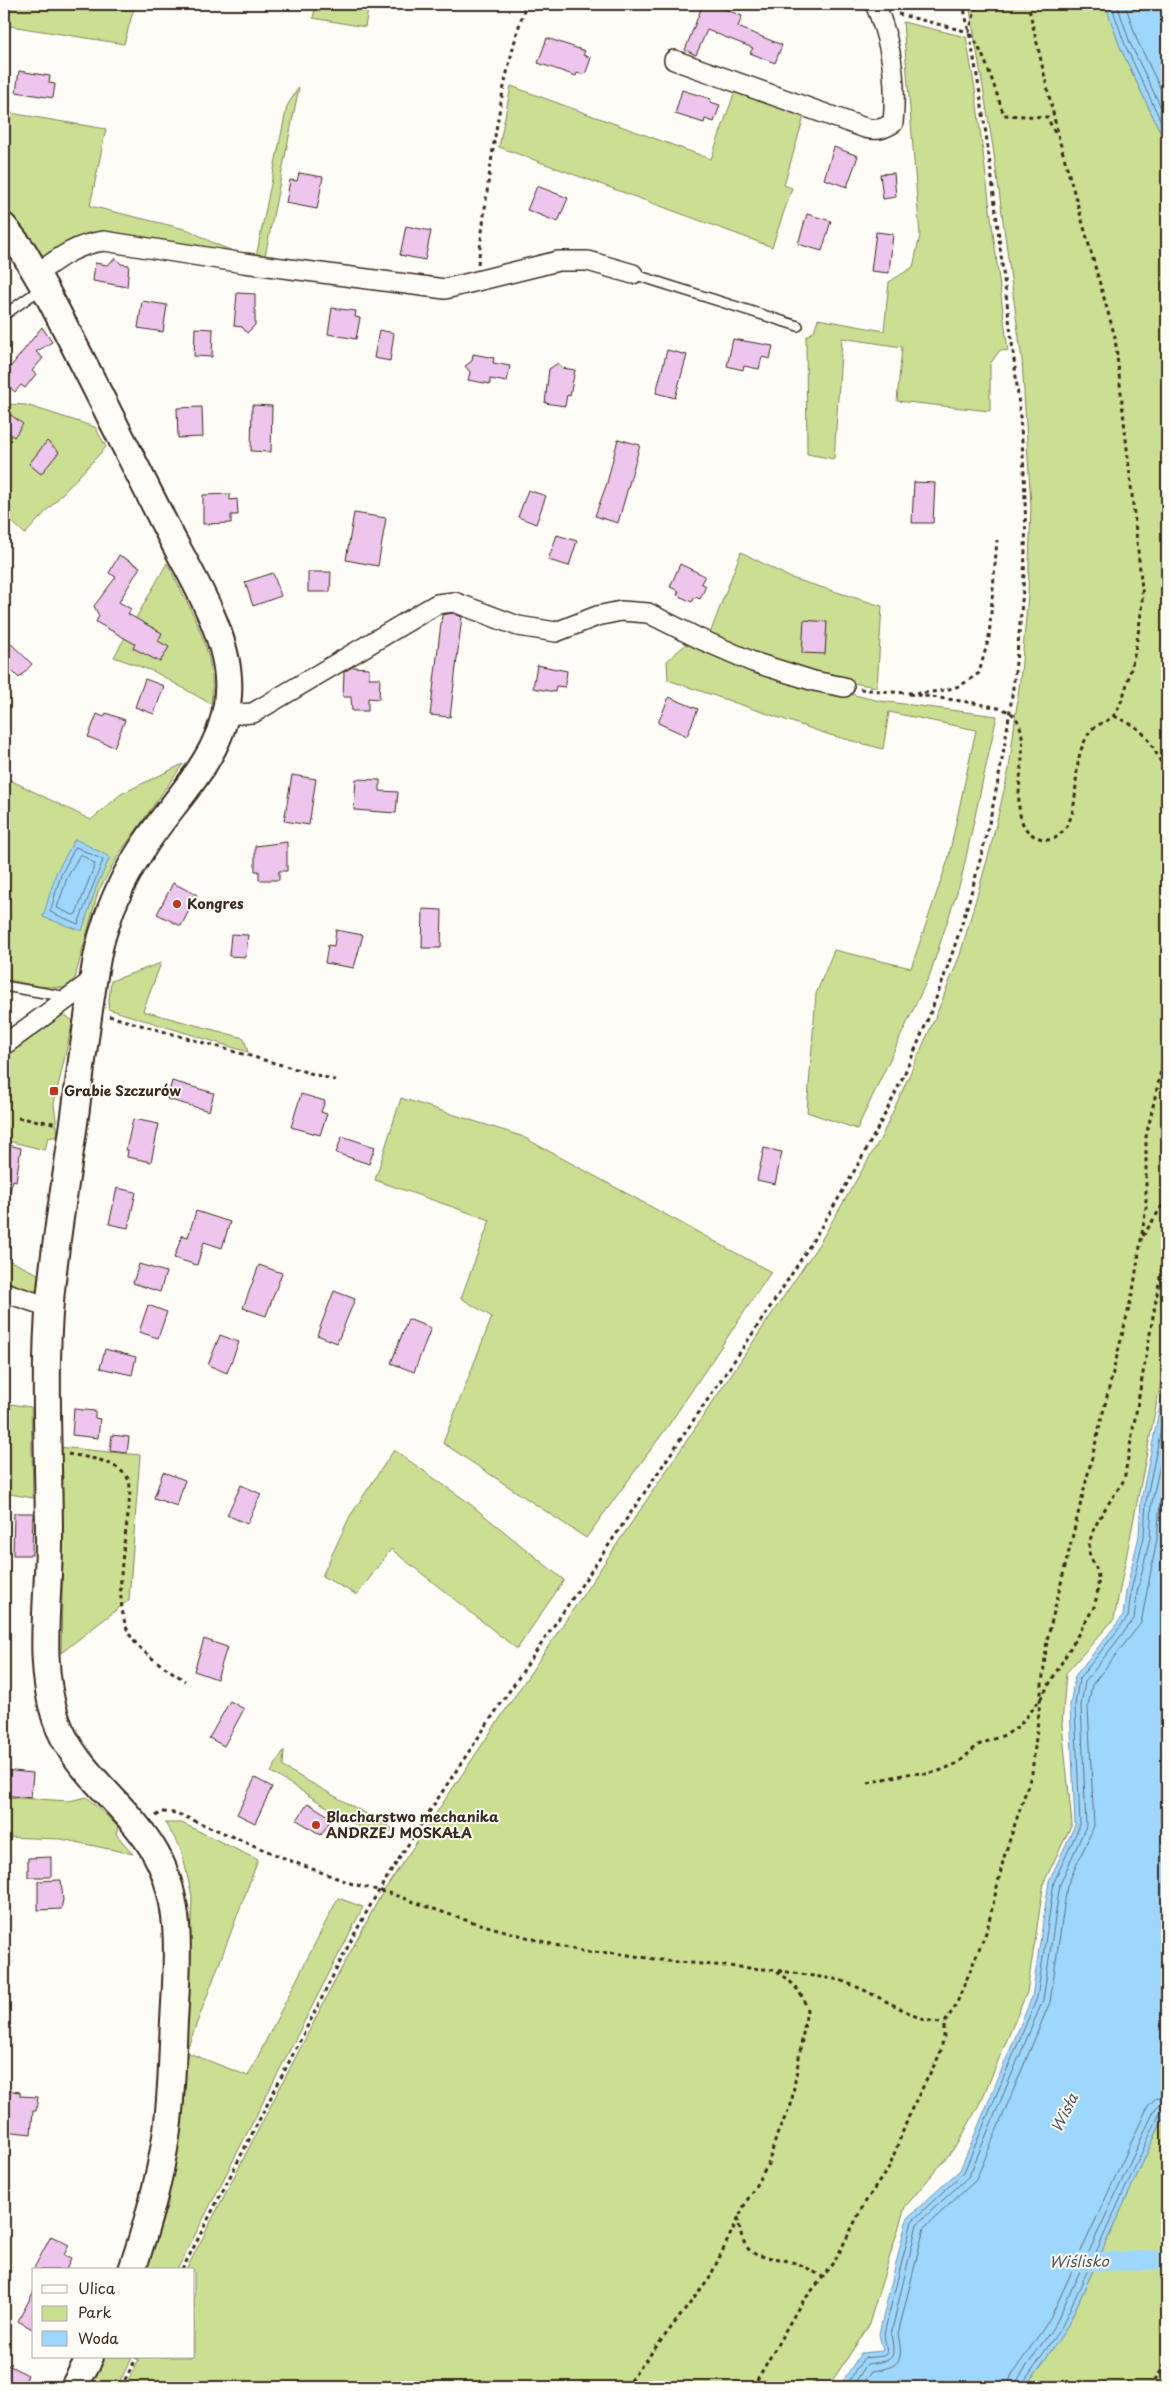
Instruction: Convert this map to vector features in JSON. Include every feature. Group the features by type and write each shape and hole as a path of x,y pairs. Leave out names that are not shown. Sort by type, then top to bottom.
{"street":[{"path":"674,60 865,128 875,130 885,128 894,123 895,91 893,70 876,7"},
{"path":"4,228 23,251 40,280 208,611 220,640 228,672 226,715 217,743 206,764 148,840 120,887 103,932 93,980 80,1004 49,1307 47,1362 49,1540 46,1647 47,1675 56,1719 64,1740 74,1754 140,1828 155,1851 169,1886 175,1921 177,1965 167,2134 156,2191 133,2268"},
{"path":"40,280 62,255 89,242 104,241 244,263 445,289 558,261 588,261 632,274"},
{"path":"226,715 253,713 430,608 450,602 464,604 518,626 556,632 597,616 621,611 648,613 700,639 753,662 814,681 844,687"},
{"path":"4,1045 80,1004"},
{"path":"4,1292 49,1307"},
{"path":"74,2387 89,2358"}],"lane":[{"path":"632,274 798,326"},
{"path":"4,316 40,280"},
{"path":"4,986 80,1004"}],"path":[{"path":"475,282 492,150 516,34 526,4"},
{"path":"183,2268 379,1891 482,1734 723,1378 822,1226 874,1135 926,1023 966,912 994,805 1010,713 1023,605 1026,503 1019,403 987,138 963,4"},
{"path":"969,32 977,4"},
{"path":"844,687 909,694 996,708 1010,713 1020,728 1021,817 1025,830 1033,837 1042,840 1052,840 1060,835 1068,826 1073,812 1082,747 1092,729 1114,716 1123,697 1143,603 1115,337 1059,139 1028,4"},
{"path":"876,7 969,32 987,63 1004,115 1047,117 1059,139"},
{"path":"909,694 956,687 979,673 989,637 996,540"},
{"path":"1114,716 1135,725 1152,742 1167,774"},
{"path":"80,1004 338,1081"},
{"path":"753,2387 800,2305 837,2258 864,2204 888,2167 912,2108 940,2054 944,2036 944,2024 956,2005 987,1930 1004,1857 1032,1773 1047,1640 1133,1291 1146,1208 1146,1138 1167,1044"},
{"path":"18,1118 58,1124"},
{"path":"1141,1239 1167,1198"},
{"path":"868,1783 897,1776 926,1774 958,1763 978,1745 1007,1734 1018,1726 1040,1700 1094,1607 1098,1592 1098,1570 1091,1560 1089,1550 1093,1535 1105,1510 1124,1480 1167,1238"},
{"path":"48,1451 104,1460 121,1471 129,1479 130,1492 121,1575 121,1611 133,1641 185,1681"},
{"path":"140,1828 162,1812 176,1813 296,1863 462,1919 586,1952 615,1953 667,1961 774,1970 840,1980 921,2019 944,2024"},
{"path":"625,2387 710,2279 738,2218 768,2164 778,2132 791,2105 807,2010 804,1997 791,1981 774,1970"},
{"path":"738,2218 740,2236 748,2249 759,2257 799,2264 823,2278"},
{"path":"1150,2387 1164,2368 1167,2357"},
{"path":"121,2387 136,2358"}],"green space":[{"path":"4,4 135,4 124,44 4,25"},
{"path":"316,4 369,4 365,27 313,18"},
{"path":"969,4 1105,4 1120,47 1167,146 1167,1351 1114,1619 1066,1673 1062,1725 1072,1824 1044,1882 1027,1992 983,2097 958,2144 905,2207 868,2327 828,2387 125,2387 140,2358 195,2358 195,2268 187,2268 381,1895 819,1244 882,1136 935,1018 960,955 990,850 1009,769 1028,595 1031,506 1022,360 993,147"},
{"path":"903,22 966,37 975,89 1008,351 1000,350 990,364 990,411 897,401 902,347 842,338 834,459 807,454 806,337 814,331 818,319 884,331 889,282 913,267 920,236"},
{"path":"511,86 711,159 735,91 805,113 784,185 792,188 772,247 499,147"},
{"path":"299,87 265,256 256,257 287,106"},
{"path":"4,112 106,129 90,206 189,230 213,243 243,255 89,233 49,254 41,255 4,208"},
{"path":"4,404 26,405 95,427 106,447 25,534 4,514"},
{"path":"741,552 791,578 882,606 877,687 816,677 709,636"},
{"path":"167,563 193,614 206,649 211,667 211,704 155,672 114,657"},
{"path":"687,643 790,680 880,701 997,716 961,880 930,974 857,1129 807,1112 816,994 834,950 911,968 948,860 976,730 889,712 883,749 830,735 668,680 667,661"},
{"path":"183,764 119,854 98,892 75,978 66,988 37,986 4,979 4,777 91,820 121,794"},
{"path":"161,963 143,1011 244,1038 248,1052 108,1009 111,981"},
{"path":"62,1013 73,1021 54,1104 58,1136 48,1138 45,1150 4,1140 4,1059 20,1041"},
{"path":"401,1098 521,1136 771,1272 668,1426 586,1538 443,1443 492,1317 461,1298 490,1220 375,1180"},
{"path":"4,1258 38,1274 36,1295 4,1285"},
{"path":"4,1403 31,1407 33,1498 4,1493"},
{"path":"58,1447 140,1455 129,1600 61,1653 63,1541"},
{"path":"394,1450 465,1500 564,1580 517,1649 391,1549 357,1595 322,1576 350,1516"},
{"path":"284,1750 283,1767 393,1829 380,1840 271,1772"},
{"path":"4,1797 69,1801 87,1797 118,1827 116,1834 133,1854 61,1839 4,1837"},
{"path":"165,1823 182,1823 258,1860 186,2052 192,1896 181,1848"},
{"path":"338,1898 363,1907 178,2268 147,2268 168,2204 186,2052 248,2076"},
{"path":"4,2013 10,2013 4,2070"},
{"path":"1167,2110 1167,2387 1026,2387 1066,2329"},
{"path":"104,2358 132,2358 117,2387 89,2387"}],"water":[{"path":"1105,4 1167,4 1167,146 1120,47"},
{"path":"75,839 110,857 96,888 82,931 43,917 56,873"},
{"name":"Wisła","path":"1167,1370 1167,2110 1066,2329 1026,2387 839,2387 861,2353 883,2351 879,2334 907,2218 960,2170 1032,1997 1049,1881 1075,1825 1070,1705 1075,1676 1123,1616 1126,1591 1139,1536 1141,1501"}],"building":[{"path":"703,4 712,4 742,16 738,27 782,45 775,63 750,53 753,48 707,30 696,55 685,50"},
{"path":"547,38 585,51 583,55 591,58 585,75 577,73 576,76 538,63"},
{"path":"19,71 50,76 49,83 55,84 53,98 16,92"},
{"path":"682,90 711,99 710,102 720,105 714,122 705,119 704,123 675,114"},
{"path":"834,147 858,156 847,187 824,179"},
{"path":"299,173 323,177 317,209 286,203 290,180 297,181"},
{"path":"894,173 896,197 883,199 880,174"},
{"path":"537,186 568,198 558,222 527,210"},
{"path":"807,214 831,221 822,251 798,244"},
{"path":"406,226 431,231 425,260 400,255"},
{"path":"876,232 893,234 889,273 871,271"},
{"path":"116,258 121,264 129,265 127,287 93,281 95,263 107,265"},
{"path":"237,293 255,294 255,325 247,333 242,327 234,326"},
{"path":"142,301 167,305 163,332 138,328"},
{"path":"332,308 356,311 355,317 360,318 356,339 328,334"},
{"path":"42,327 52,342 36,352 43,358 32,371 36,374 25,388 21,385 15,392 4,382 4,375"},
{"path":"195,328 213,329 212,357 194,356"},
{"path":"379,330 394,333 390,361 374,358"},
{"path":"733,339 773,346 770,359 762,357 759,369 744,366 743,370 727,366"},
{"path":"667,350 687,355 675,398 656,393"},
{"path":"473,354 494,358 493,363 510,366 507,382 490,379 490,384 468,380 470,372 465,366 472,361"},
{"path":"558,363 562,368 575,370 570,396 567,395 565,406 545,403 549,369"},
{"path":"252,405 272,406 271,452 251,451"},
{"path":"202,407 203,437 178,438 177,408"},
{"path":"11,415 23,424 14,437 4,429 4,424"},
{"path":"618,439 640,445 618,523 595,516 607,483"},
{"path":"47,441 59,452 41,474 29,464"},
{"path":"914,482 935,483 933,523 912,523"},
{"path":"528,490 546,496 536,524 518,517"},
{"path":"230,494 230,500 237,499 238,515 231,515 231,523 203,524 203,495"},
{"path":"354,513 386,518 378,566 346,560"},
{"path":"557,535 577,541 569,566 548,560"},
{"path":"119,555 140,567 119,602 131,609 128,614 162,633 158,641 169,647 160,662 133,648 135,644 96,622 99,616 94,606 116,577 109,573"},
{"path":"680,564 705,576 701,583 706,586 700,599 695,597 692,602 677,595 679,591 670,587"},
{"path":"308,572 331,572 330,592 308,592"},
{"path":"273,573 281,596 253,606 245,582"},
{"path":"453,613 462,617 450,717 430,715 442,615"},
{"path":"804,620 827,622 825,654 802,653"},
{"path":"4,637 32,664 19,678 4,663"},
{"path":"537,665 567,671 565,687 556,686 555,692 533,688"},
{"path":"352,667 369,668 369,678 380,678 379,699 368,698 368,711 352,711 351,697 343,697 344,672"},
{"path":"145,679 164,686 154,714 135,707"},
{"path":"669,697 698,709 687,736 658,723"},
{"path":"106,713 125,720 114,747 88,737 97,714 104,717"},
{"path":"292,775 316,779 309,825 284,821"},
{"path":"356,779 380,780 380,791 398,792 396,813 354,810"},
{"path":"287,842 287,871 279,871 279,880 259,880 259,871 255,871 255,846"},
{"name":"Kongres","path":"173,883 197,895 181,926 157,914"},
{"path":"423,909 442,910 441,948 422,948"},
{"path":"336,930 363,935 354,968 325,963 328,945 334,946"},
{"path":"231,934 248,935 246,957 229,956"},
{"path":"172,1081 214,1093 209,1111 167,1099"},
{"path":"301,1094 325,1101 321,1112 327,1114 320,1135 291,1127"},
{"path":"133,1119 159,1124 151,1162 127,1157 128,1150 126,1150"},
{"path":"342,1136 375,1147 369,1164 336,1153"},
{"path":"4,1144 21,1148 16,1181 13,1180 9,1195 4,1194"},
{"path":"764,1148 782,1152 775,1184 757,1180"},
{"path":"117,1188 136,1192 128,1228 109,1224"},
{"path":"196,1211 230,1222 222,1248 204,1242 197,1265 174,1258 182,1235 188,1237"},
{"path":"139,1264 166,1272 160,1292 133,1283"},
{"path":"259,1265 282,1273 266,1316 243,1308"},
{"path":"334,1291 355,1299 337,1343 317,1335"},
{"path":"148,1305 167,1312 158,1338 139,1332"},
{"path":"408,1319 431,1328 414,1372 391,1363"},
{"path":"220,1335 239,1342 227,1373 208,1365"},
{"path":"105,1349 136,1357 132,1375 100,1368"},
{"path":"74,1409 95,1411 95,1418 100,1419 98,1438 72,1435"},
{"path":"112,1435 129,1437 127,1453 110,1451"},
{"path":"163,1472 185,1480 177,1506 154,1498"},
{"path":"241,1485 261,1494 247,1524 227,1515"},
{"path":"14,1513 33,1513 32,1555 13,1555"},
{"path":"204,1639 227,1647 217,1679 194,1671"},
{"path":"230,1701 244,1709 224,1746 209,1738"},
{"path":"4,1770 33,1773 31,1798 4,1795"},
{"path":"255,1778 272,1787 255,1823 237,1814"},
{"name":"Blacharstwo mechanika ANDRZEJ MOSKAŁA","path":"308,1803 332,1818 321,1835 297,1820"},
{"path":"51,1857 51,1877 28,1877 28,1858"},
{"path":"61,1880 63,1900 61,1909 38,1910 38,1881"},
{"path":"6,2090 20,2092 20,2096 38,2097 36,2111 33,2111 31,2134 4,2131"},
{"path":"51,2236 69,2245 64,2255 71,2258 67,2268 34,2268"},
{"path":"32,2295 32,2329 18,2321"},
{"path":"4,2363 28,2375 22,2387 4,2387"}],"waterway":[{"name":"Wiślisko","path":"1071,2262 1167,2260"}],"place":[{"name":"Kongres","path":"177,904"},
{"name":"Grabie Szczurów","path":"54,1091"},
{"name":"Blacharstwo mechanika ANDRZEJ MOSKAŁA","path":"316,1825"}]}
